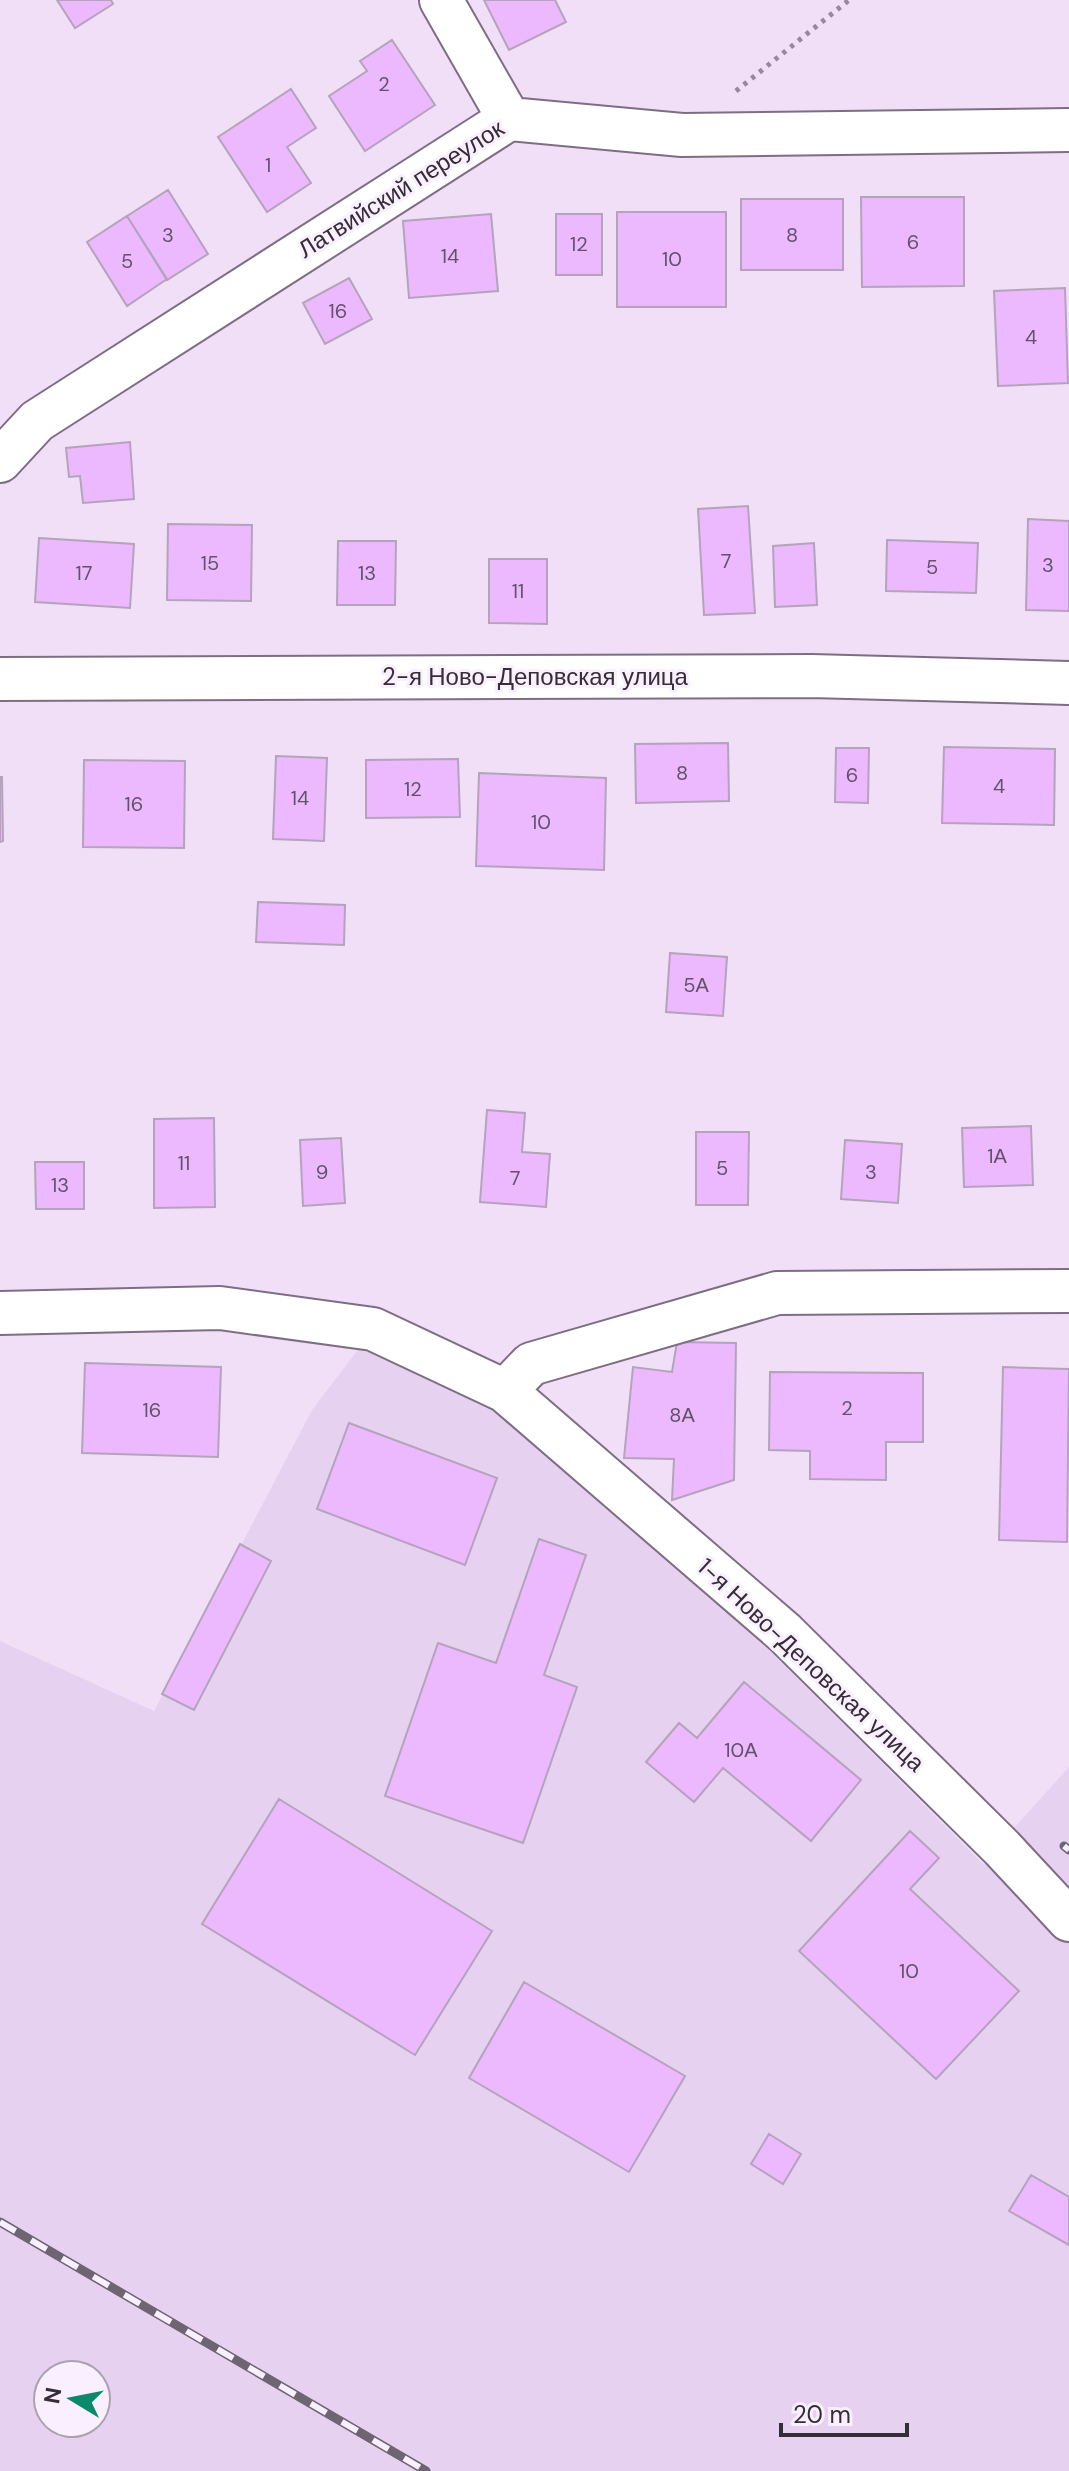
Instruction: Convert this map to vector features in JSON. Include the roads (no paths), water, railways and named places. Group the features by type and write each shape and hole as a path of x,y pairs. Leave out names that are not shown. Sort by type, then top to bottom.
{"street":[{"path":"441,0 509,119"},
{"name":"Латвийский переулок","path":"0,461 37,421 509,119 682,135 1063,129"},
{"name":"2-я Ново-Деповская улица","path":"0,679 811,676 1069,683"},
{"path":"505,1391 531,1364 777,1293 1069,1291"},
{"name":"1-я Ново-Деповская улица","path":"0,1313 220,1308 373,1329 505,1391 785,1633 1002,1848 1069,1920"}],"railway":[{"path":"1064,1846 1069,1850"},
{"path":"0,2222 426,2471"}]}
